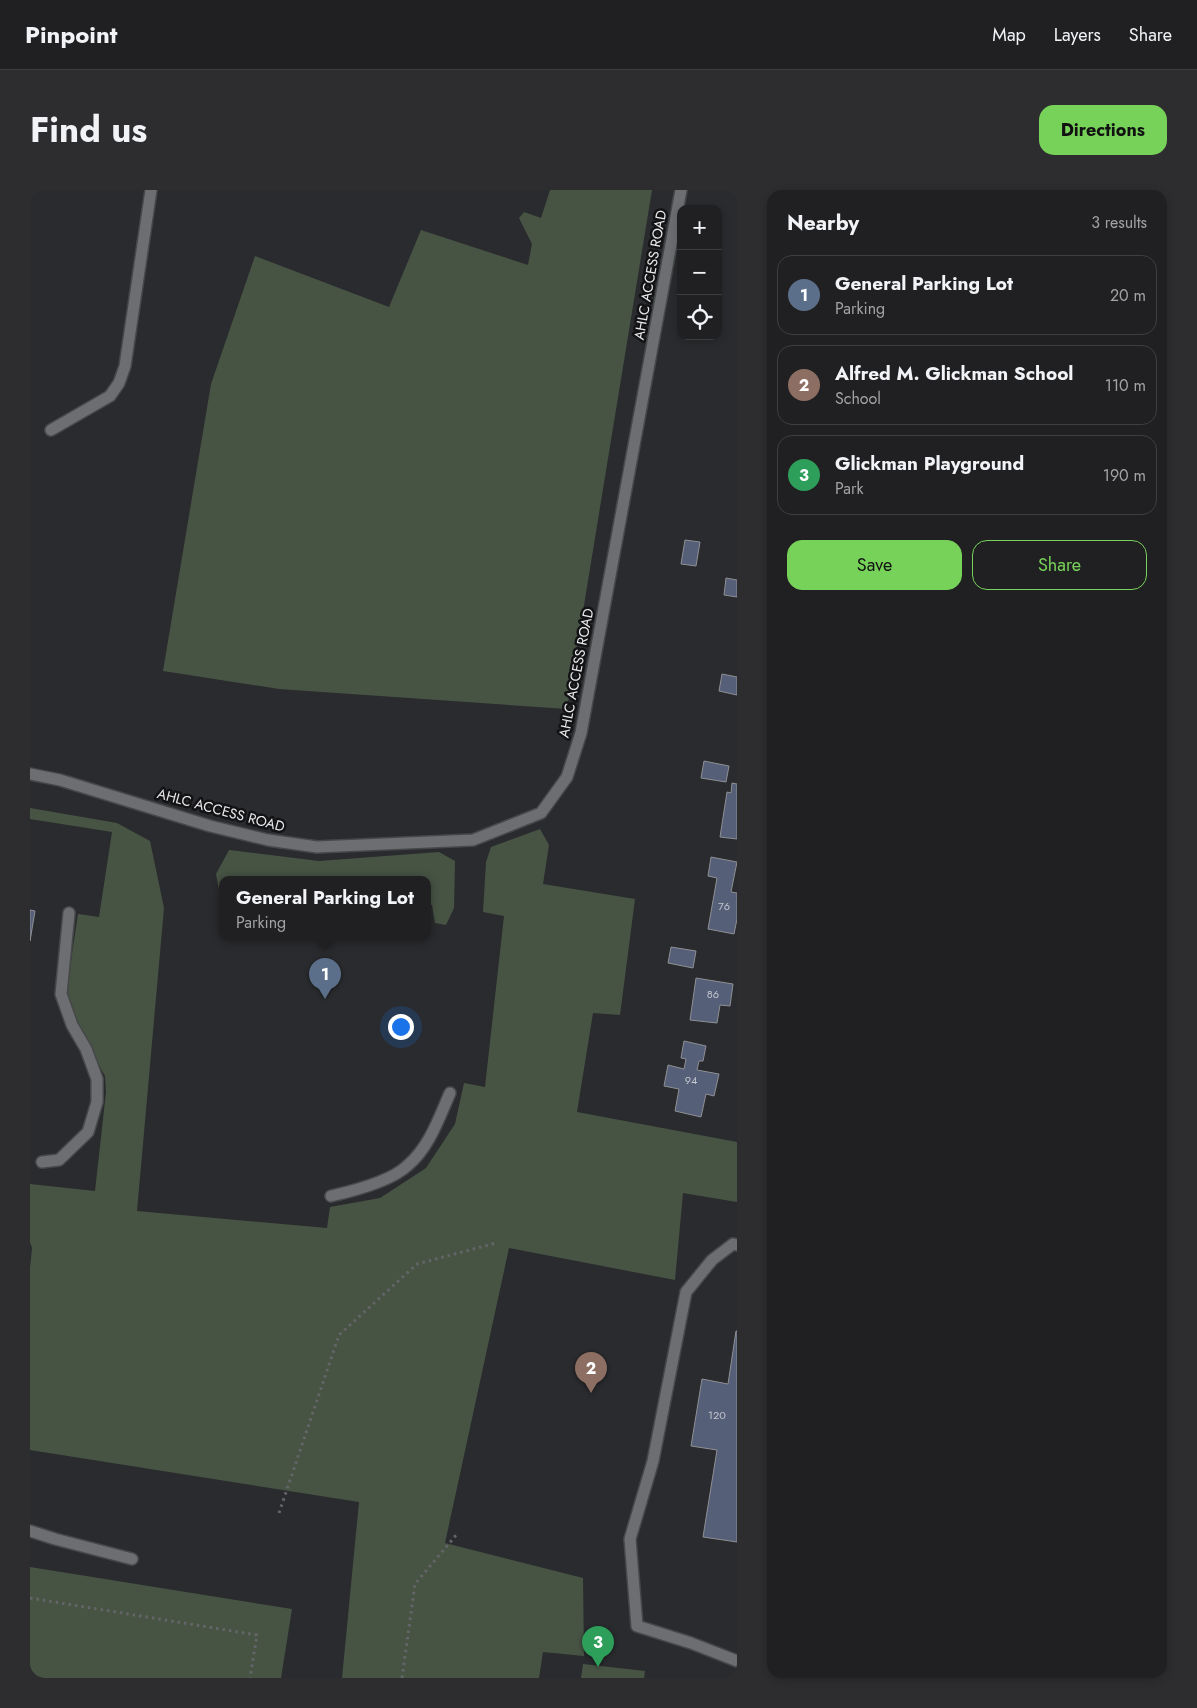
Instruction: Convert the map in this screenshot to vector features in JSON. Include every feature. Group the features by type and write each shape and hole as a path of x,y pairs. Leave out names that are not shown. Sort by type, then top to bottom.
{"lane":[{"path":"51,430 110,396 119,383 125,366 151,190"},
{"name":"AHLC ACCESS ROAD","path":"30,774 60,780 268,840 317,847 473,840 541,813 567,777 581,733 680,190"},
{"path":"42,1162 59,1160 88,1132 97,1102 96,1079 86,1049 72,1025 61,994 69,913"},
{"path":"331,1196 363,1189 407,1167 433,1134 450,1093"},
{"path":"737,1245 733,1244 712,1260 686,1292 653,1461 630,1539 637,1626 691,1643 737,1661"},
{"path":"30,1531 56,1540 132,1559"}],"path":[{"path":"279,1513 339,1335 417,1264 496,1244"},
{"path":"402,1678 415,1584 457,1534"},
{"path":"30,1598 257,1636 250,1678"}],"green space":[{"path":"550,190 652,190 567,709 279,689 163,671 211,384 255,256 389,307 421,230 528,265 532,244 519,218 524,212 541,218"},
{"path":"30,808 117,823 150,841 164,908 137,1211 327,1228 330,1207 380,1198 426,1168 455,1124 464,1083 485,1087 504,916 483,912 486,862 491,847 540,829 549,845 543,884 635,899 620,1015 593,1013 577,1112 737,1142 737,1202 683,1193 675,1280 509,1248 445,1543 583,1578 584,1656 543,1652 539,1678 342,1678 359,1502 30,1450 30,1268 32,1248 30,1242 30,1184 95,1191 106,1092 105,1076 71,1016 66,994 78,914 99,917 112,832 30,819"},
{"path":"229,850 319,861 439,852 455,861 454,908 446,925 435,923 431,905 431,876 219,876 219,890 216,874"},
{"path":"30,1567 292,1609 281,1678 30,1678"},
{"path":"583,1664 645,1671 644,1678 581,1678"}],"building":[{"path":"685,540 700,542 696,566 681,564"},
{"path":"726,578 737,580 737,597 724,595"},
{"path":"722,674 737,677 737,695 719,691"},
{"path":"704,761 729,766 726,782 701,778"},
{"path":"732,783 737,784 737,839 720,837 727,792 731,793"},
{"path":"711,857 737,862 731,892 737,893 737,919 734,934 708,929 717,878 708,876"},
{"path":"30,910 35,911 30,941"},
{"path":"671,947 696,951 693,968 668,963"},
{"path":"696,978 733,984 730,1006 720,1005 717,1023 690,1020"},
{"path":"684,1041 706,1046 703,1061 699,1061 697,1070 719,1074 714,1096 706,1094 701,1117 675,1111 679,1089 664,1086 668,1065 684,1069 686,1059 681,1058"},
{"path":"736,1331 737,1542 703,1537 717,1450 691,1446 702,1379 728,1384"}],"place":[{"name":"General Parking Lot","path":"325,999"},
{"name":"Alfred M. Glickman School","path":"591,1393"},
{"name":"Glickman Playground","path":"598,1667"}]}
